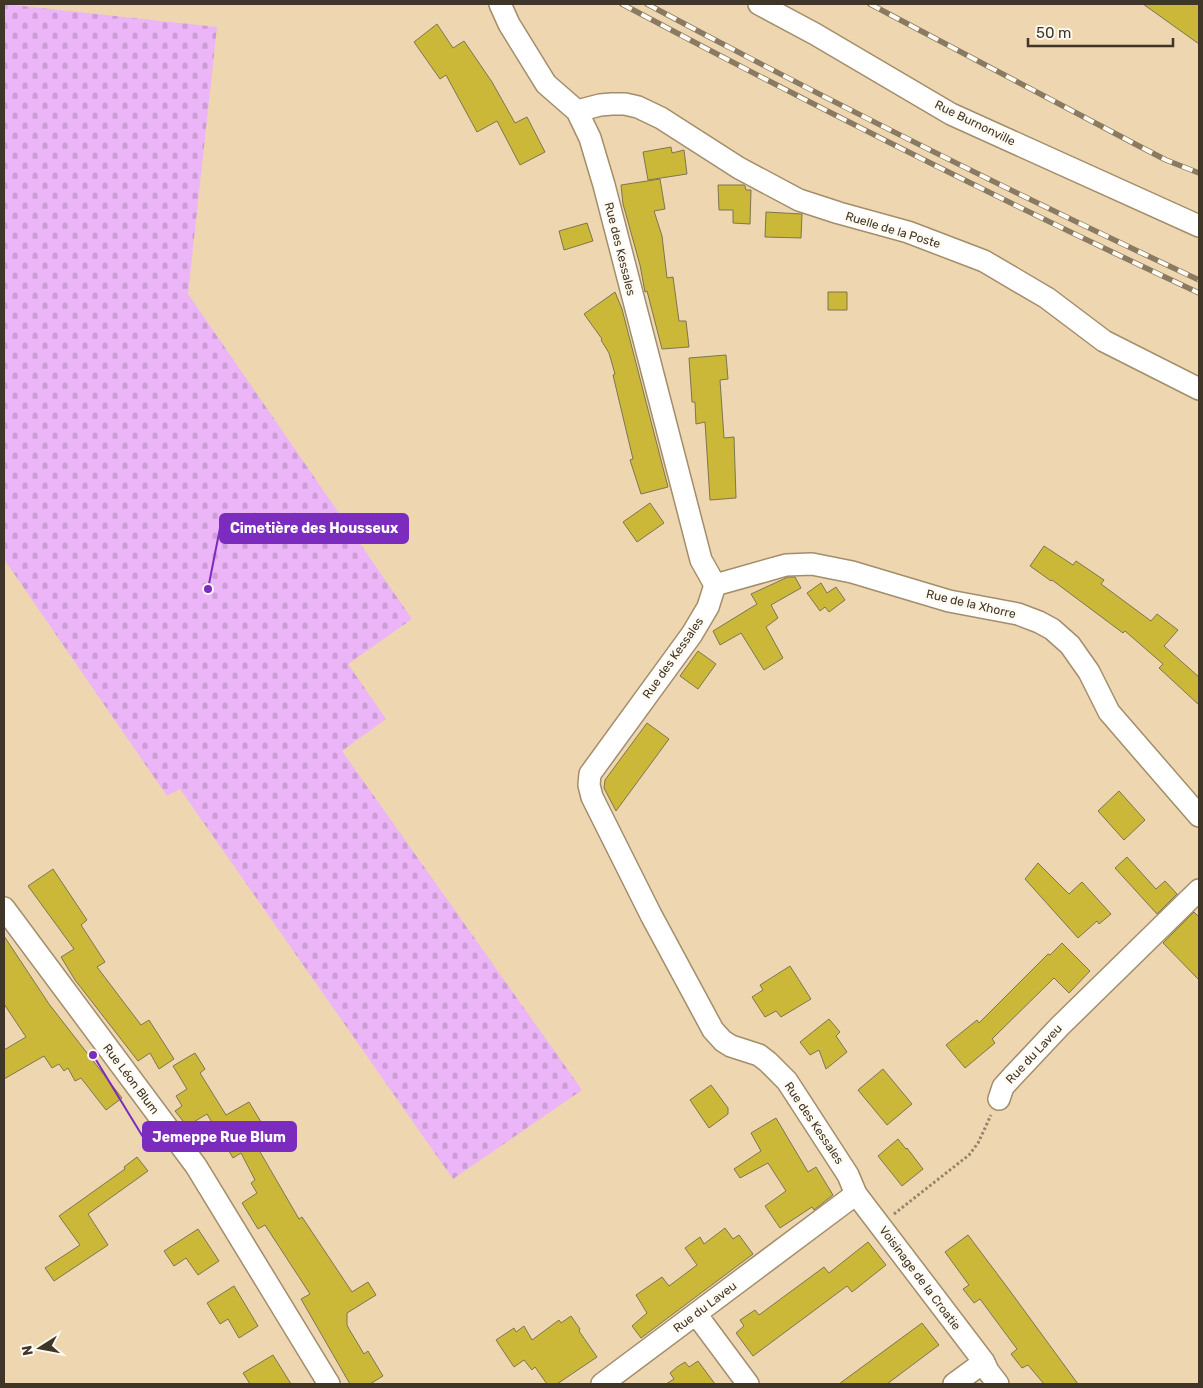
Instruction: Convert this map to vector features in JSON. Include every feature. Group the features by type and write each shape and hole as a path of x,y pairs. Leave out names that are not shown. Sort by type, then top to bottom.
{"street":[{"name":"Rue des Kessales","path":"500,4 509,24 546,84 577,111 590,138 702,560 715,585 708,607 701,620 590,774 589,785 592,797 638,890 713,1030 723,1041 731,1046 759,1055 787,1081 848,1175 856,1194"},
{"name":"Rue Burnonville","path":"759,4 815,34 950,114 1199,226"},
{"name":"Ruelle de la Poste","path":"577,111 600,104 625,104 638,107 661,118 739,168 799,200 908,232 984,260 1047,298 1104,341 1199,389"},
{"name":"Rue de la Xhorre","path":"715,585 786,565 812,564 837,568 949,600 1010,612 1039,622 1052,629 1070,646 1089,672 1109,712 1199,816"},
{"name":"Rue du Laveu","path":"999,1098 1003,1087 1060,1026 1199,890"},
{"name":"Rue Léon Blum","path":"4,911 196,1166 329,1384"},
{"name":"Voisinage de la Croatie","path":"856,1194 881,1224 984,1362 998,1384"},
{"name":"Rue du Laveu","path":"602,1384 856,1194"},
{"path":"696,1314 748,1384"},
{"path":"954,1384 984,1362"}],"path":[{"path":"881,1224 969,1155 978,1143 999,1098"}],"green space":[{"path":"4,4 217,27 188,294 412,619 348,664 386,719 342,751 582,1090 453,1179 180,789 167,796 4,559"}],"building":[{"path":"1143,4 1199,4 1199,44"},
{"path":"437,24 453,48 464,41 492,82 515,123 527,117 545,152 520,165 497,121 477,132 446,75 440,79 414,42"},
{"path":"671,147 672,153 684,150 687,174 648,180 643,152"},
{"path":"660,179 665,209 654,211 662,236 667,278 673,277 679,321 686,321 689,347 662,349 647,291 645,292 640,265 623,204 621,185"},
{"path":"718,185 744,185 746,190 751,190 750,224 733,223 733,210 719,210"},
{"path":"766,212 802,214 801,238 765,237"},
{"path":"587,223 593,241 564,250 559,231"},
{"path":"615,292 622,309 668,487 641,494 630,460 633,459 609,353 602,339 584,314"},
{"path":"828,292 847,292 847,310 828,310"},
{"path":"726,355 728,379 720,380 724,438 734,437 736,498 710,500 705,422 696,424 695,402 692,402 689,358"},
{"path":"650,503 664,523 637,542 623,522"},
{"path":"1044,546 1073,565 1076,561 1104,580 1101,584 1151,621 1157,614 1178,630 1164,646 1199,677 1199,705 1159,668 1163,664 1125,631 1123,633 1052,580 1030,566"},
{"path":"788,577 795,577 801,588 771,605 778,618 766,627 783,658 764,670 741,633 720,645 713,631 757,604 751,594"},
{"path":"821,583 827,593 836,587 845,600 829,612 825,607 820,611 807,593"},
{"path":"698,651 716,664 698,689 680,676"},
{"path":"647,723 669,739 616,811 604,788 605,780"},
{"path":"1119,791 1145,820 1124,840 1098,811"},
{"path":"1127,857 1156,889 1165,881 1177,894 1157,914 1115,868"},
{"path":"1038,863 1069,894 1082,882 1111,914 1099,924 1097,921 1078,938 1025,879"},
{"path":"53,869 87,920 81,925 105,962 97,967 141,1025 149,1020 174,1059 159,1069 150,1053 138,1061 75,980 61,957 74,949 28,886"},
{"path":"1194,912 1199,917 1199,980 1163,943"},
{"path":"4,936 49,1004 122,1098 106,1110 81,1078 75,1081 68,1068 64,1071 59,1064 52,1068 44,1056 4,1079 4,1050 26,1037 4,1004"},
{"path":"1062,943 1090,971 1069,993 1054,978 992,1039 995,1043 965,1068 946,1045 977,1020 979,1023 1048,954 1050,955"},
{"path":"790,966 811,999 781,1017 776,1011 765,1017 752,997 763,990 760,985"},
{"path":"829,1019 840,1032 836,1036 847,1052 826,1069 819,1050 810,1055 800,1042"},
{"path":"195,1053 205,1069 200,1073 226,1115 249,1102 264,1127 262,1128 266,1139 256,1145 299,1219 302,1217 352,1292 368,1282 376,1295 347,1313 349,1329 364,1354 368,1351 383,1376 370,1384 350,1384 301,1299 310,1294 265,1225 258,1229 242,1203 257,1193 251,1183 255,1180 241,1153 233,1158 207,1114 187,1126 175,1111 182,1106 176,1096 187,1089 173,1066"},
{"path":"883,1069 912,1104 887,1125 858,1090"},
{"path":"711,1085 728,1108 728,1114 709,1128 690,1100"},
{"path":"776,1118 808,1172 816,1167 833,1195 814,1210 812,1207 780,1228 765,1206 786,1191 768,1163 740,1178 734,1169 761,1151 751,1133"},
{"path":"898,1139 923,1169 902,1186 878,1156"},
{"path":"137,1157 148,1171 88,1214 108,1245 54,1281 45,1268 80,1245 59,1216 125,1169 124,1167"},
{"path":"725,1228 733,1239 739,1235 753,1254 641,1338 632,1326 647,1313 636,1295 662,1277 669,1286 697,1265 685,1248 700,1237 704,1244"},
{"path":"198,1229 219,1261 198,1275 186,1258 174,1266 164,1251"},
{"path":"968,1235 1078,1384 1044,1384 1028,1365 1022,1368 1011,1354 1017,1349 980,1299 974,1303 963,1289 969,1285 945,1252"},
{"path":"868,1242 886,1265 852,1292 847,1286 753,1356 736,1333 744,1326 740,1320 755,1310 759,1315 824,1267 829,1273"},
{"path":"234,1286 258,1326 239,1338 228,1319 220,1324 207,1303"},
{"path":"571,1316 597,1357 557,1384 547,1384 535,1367 532,1370 524,1360 514,1367 496,1340 514,1328 516,1332 524,1326 532,1340 559,1320 561,1323"},
{"path":"922,1323 939,1345 887,1384 839,1384"},
{"path":"273,1355 291,1384 250,1384 243,1373"},
{"path":"698,1361 715,1384 666,1384 674,1379 670,1373 677,1367 685,1362 689,1367"}],"railway":[{"path":"622,4 909,152 1053,224 1199,293"},
{"path":"647,4 921,146 1199,280"},
{"path":"870,4 1166,160 1199,173"}],"place":[{"name":"Cimetière des Housseux","path":"208,589"},
{"name":"Jemeppe Rue Blum","path":"93,1055"}]}
